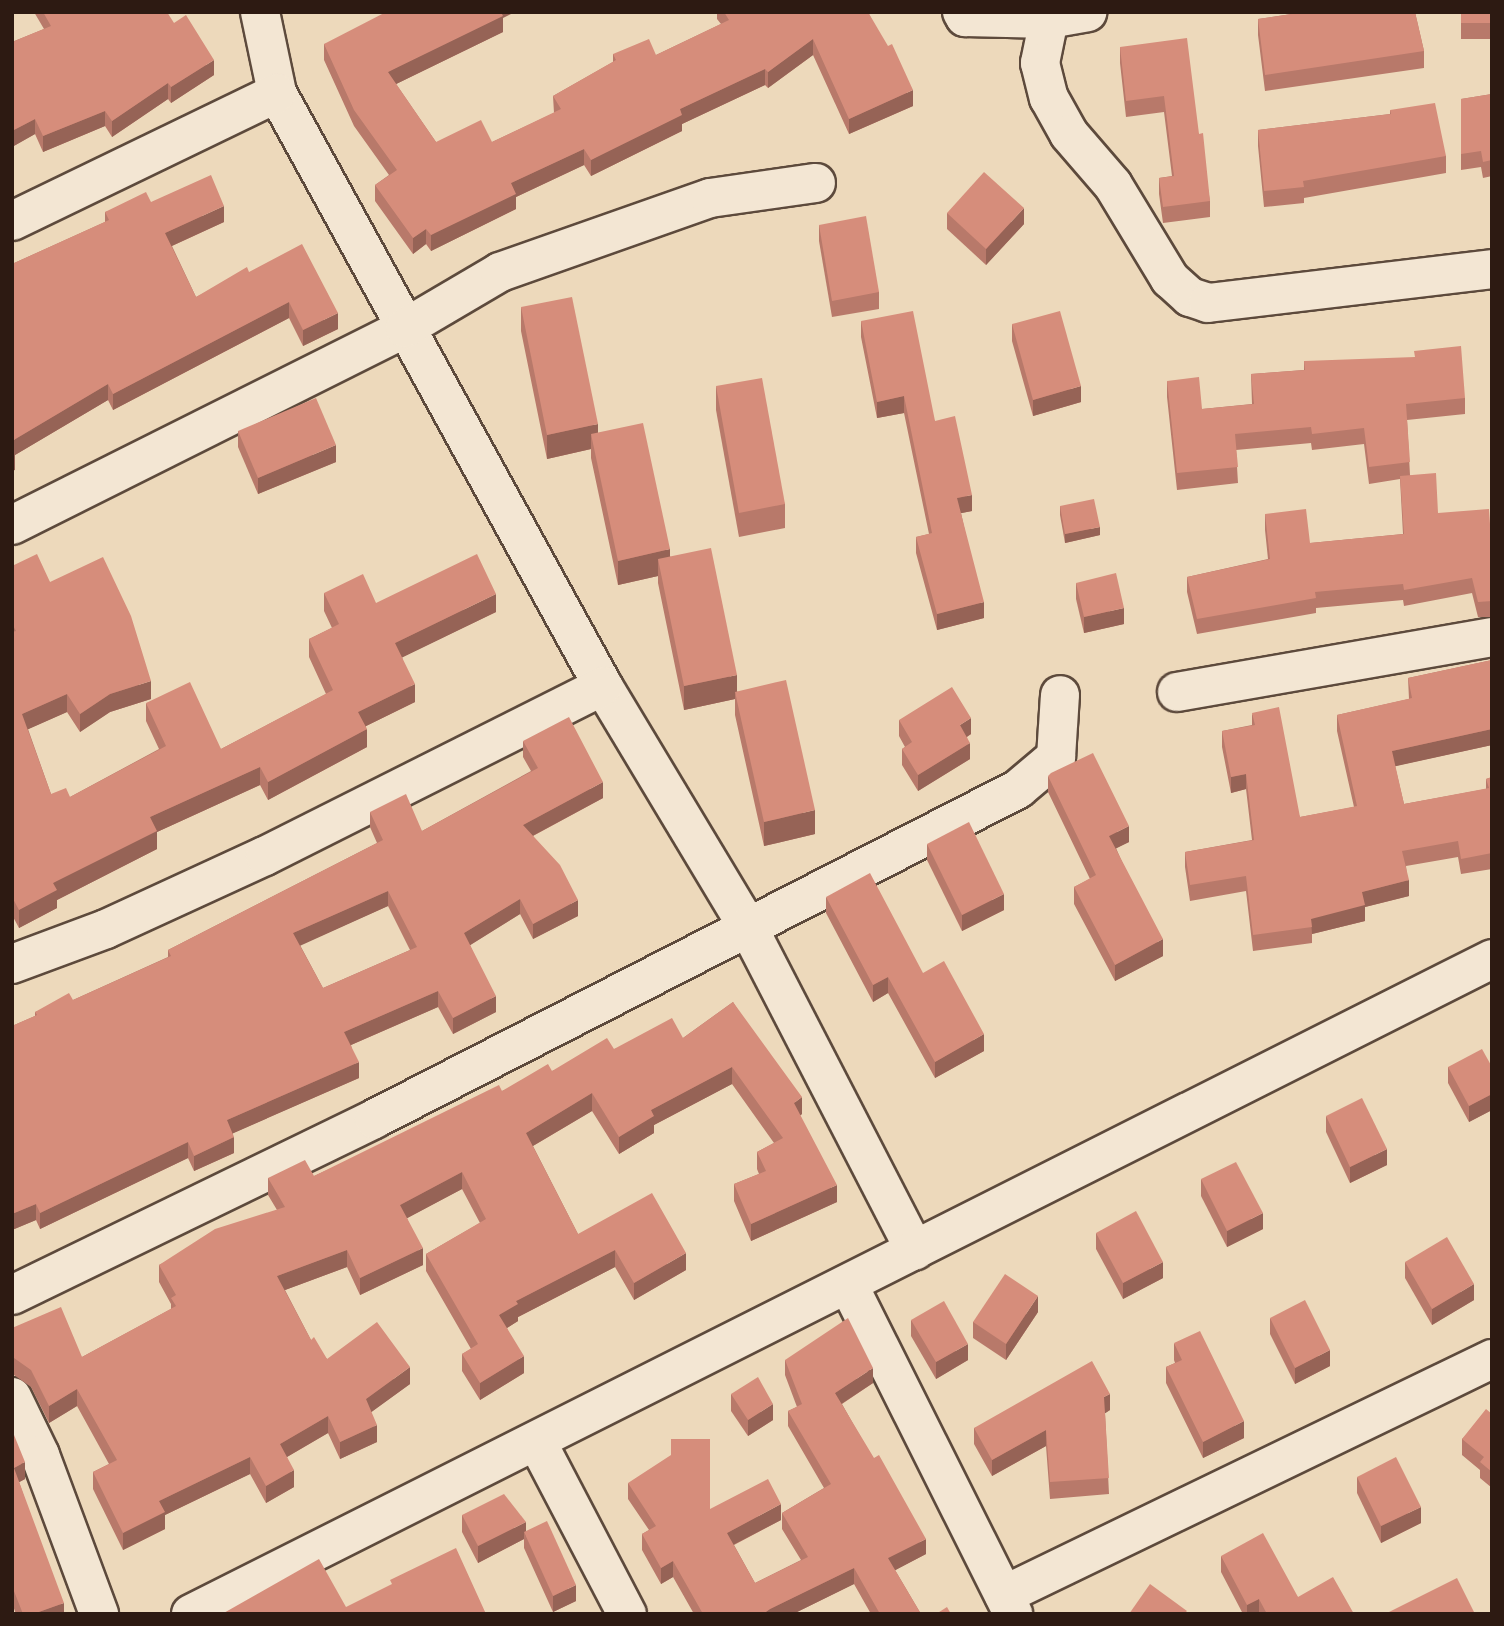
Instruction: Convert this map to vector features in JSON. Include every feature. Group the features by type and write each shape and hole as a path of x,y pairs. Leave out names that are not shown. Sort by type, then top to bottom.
{"street":[{"path":"260,12 276,93 603,686 748,927 915,1250"},
{"path":"962,12 965,17 1049,19 1087,12"},
{"path":"1049,19 1040,63 1049,98 1069,134 1113,185 1170,279 1190,297 1208,303 1492,269"},
{"path":"12,221 276,93"},
{"path":"12,525 405,328 500,271 697,202 816,183"},
{"path":"1177,692 1492,637"},
{"path":"12,964 106,929 265,856 603,686"},
{"path":"12,1295 374,1119 1018,789 1044,770 1060,744 1060,695"},
{"path":"191,1614 1492,959"},
{"path":"848,1284 1009,1604 1492,1359"},
{"path":"12,1397 40,1455 99,1614"},
{"path":"537,1442 619,1611"}],"building":[{"path":"43,12 167,12 174,23 186,15 214,60 171,87 168,83 112,121 105,111 43,136 35,119 12,131 12,42 51,26"},
{"path":"386,12 501,12 503,16 388,72 436,142 481,120 492,142 561,109 553,96 616,60 613,54 649,39 656,55 729,20 724,12 868,12 888,46 892,44 913,90 849,119 813,39 768,72 765,69 680,109 682,115 591,160 584,149 511,183 516,194 431,235 426,229 413,238 375,185 397,170 354,110 324,44"},
{"path":"1305,12 1415,12 1424,51 1265,75 1258,19"},
{"path":"1461,12 1492,12 1492,23 1461,23"},
{"path":"1187,38 1199,134 1203,133 1210,201 1163,207 1159,178 1174,176 1164,96 1126,101 1120,47"},
{"path":"1492,94 1492,160 1483,162 1481,151 1461,154 1461,99"},
{"path":"1435,103 1446,156 1303,181 1304,187 1264,191 1258,130 1391,114 1390,110"},
{"path":"984,172 1024,208 986,249 947,213"},
{"path":"211,175 224,206 165,233 196,297 247,267 249,272 302,244 338,313 303,330 289,302 113,394 108,384 12,441 12,264 109,220 105,212 146,192 151,202"},
{"path":"866,216 879,292 832,301 819,225"},
{"path":"572,297 598,424 547,435 521,307"},
{"path":"913,311 935,421 955,416 972,495 957,498 984,602 937,614 916,537 932,533 904,396 877,402 861,321"},
{"path":"1060,311 1081,386 1033,400 1012,324"},
{"path":"1461,346 1465,398 1406,404 1410,462 1369,467 1364,428 1312,434 1311,427 1235,434 1238,467 1177,473 1167,381 1199,377 1202,409 1254,404 1251,374 1305,370 1304,361 1415,357 1414,351"},
{"path":"762,378 785,504 739,513 716,386"},
{"path":"316,398 336,445 258,478 238,431"},
{"path":"643,423 670,549 618,561 591,434"},
{"path":"1436,473 1438,513 1489,509 1492,601 1478,602 1472,578 1404,590 1403,584 1315,592 1316,598 1197,619 1187,577 1270,559 1265,514 1306,509 1310,543 1404,534 1400,476"},
{"path":"1094,499 1100,527 1065,534 1060,506"},
{"path":"711,548 737,675 684,686 658,559"},
{"path":"37,554 50,582 103,557 131,616 151,681 110,694 80,714 67,694 22,714 51,794 66,788 70,797 166,746 146,703 190,682 221,749 333,690 309,639 339,624 324,593 363,574 376,603 477,554 496,594 395,643 415,684 358,712 367,729 268,782 260,767 150,817 157,831 53,883 57,890 19,910 12,897 12,632 16,631 12,624 12,566"},
{"path":"1116,573 1124,608 1084,617 1076,583"},
{"path":"1492,660 1492,729 1392,751 1404,804 1489,788 1486,779 1492,777 1492,853 1461,859 1458,841 1402,851 1409,880 1362,892 1365,905 1311,919 1312,927 1253,935 1246,876 1190,885 1185,852 1254,840 1246,774 1231,777 1222,731 1255,725 1252,713 1279,707 1300,817 1357,806 1337,715 1412,698 1408,678"},
{"path":"786,680 815,810 764,822 735,692"},
{"path":"952,687 971,718 960,725 970,743 918,775 902,749 912,742 899,720"},
{"path":"569,717 603,782 523,825 560,865 578,900 533,924 520,899 464,933 496,996 453,1018 438,991 344,1032 359,1062 227,1120 234,1137 194,1156 188,1142 40,1213 36,1204 12,1214 12,1026 37,1015 35,1012 69,993 73,1000 171,956 168,950 383,840 370,812 406,794 422,831 538,768 523,741","holes":["388,891 417,947 323,988 293,933"]},
{"path":"1093,753 1129,826 1109,836 1163,939 1115,965 1074,887 1096,875 1048,776"},
{"path":"969,822 1004,894 962,915 927,844"},
{"path":"870,873 923,973 944,961 984,1034 935,1062 888,977 873,985 826,897"},
{"path":"733,1002 802,1097 794,1103 837,1185 751,1224 734,1184 766,1171 757,1152 783,1138 732,1067 651,1110 654,1116 619,1137 592,1093 526,1133 578,1234 652,1193 686,1253 634,1283 615,1250 516,1301 518,1304 499,1315 524,1356 480,1383 462,1354 478,1344 426,1254 486,1219 462,1172 400,1205 423,1248 360,1278 347,1250 277,1276 311,1340 314,1337 327,1359 377,1322 410,1367 366,1399 377,1425 340,1442 328,1416 280,1444 294,1470 266,1486 250,1457 159,1501 165,1512 123,1533 93,1472 117,1460 77,1389 49,1406 31,1370 12,1359 12,1328 61,1307 82,1357 176,1306 171,1298 176,1295 159,1265 215,1229 285,1207 268,1178 305,1160 314,1176 499,1085 502,1091 548,1064 552,1071 607,1038 614,1049 672,1018 683,1038"},
{"path":"1482,1049 1492,1067 1492,1094 1469,1106 1448,1067"},
{"path":"1362,1098 1387,1149 1350,1167 1326,1116"},
{"path":"1236,1162 1263,1213 1227,1231 1201,1179"},
{"path":"1136,1211 1163,1262 1123,1283 1096,1233"},
{"path":"1447,1237 1474,1284 1432,1309 1405,1262"},
{"path":"1005,1274 1038,1296 1006,1344 973,1322"},
{"path":"1305,1300 1330,1350 1295,1368 1270,1318"},
{"path":"944,1301 968,1344 936,1362 911,1320"},
{"path":"848,1318 873,1368 835,1393 874,1458 879,1455 926,1539 888,1558 921,1614 880,1614 854,1568 763,1614 703,1614 673,1561 661,1568 642,1534 656,1526 628,1483 671,1455 671,1439 710,1439 710,1509 768,1479 781,1504 727,1533 755,1583 808,1557 782,1513 831,1484 788,1411 802,1404 785,1360"},
{"path":"1200,1331 1244,1421 1203,1442 1166,1367 1182,1360 1174,1343"},
{"path":"1092,1361 1110,1394 1104,1397 1109,1478 1050,1482 1046,1430 992,1460 974,1428"},
{"path":"758,1377 773,1404 748,1420 731,1394"},
{"path":"1486,1409 1492,1414 1492,1472 1480,1462 1484,1457 1462,1439"},
{"path":"12,1430 25,1462 14,1468 64,1603 33,1614 23,1614 12,1586"},
{"path":"1396,1457 1421,1507 1381,1526 1357,1477"},
{"path":"504,1494 526,1522 478,1546 462,1515"},
{"path":"547,1521 576,1585 553,1596 524,1532"},
{"path":"1263,1533 1298,1597 1333,1577 1354,1614 1267,1614 1259,1599 1247,1605 1221,1556"},
{"path":"456,1548 486,1614 222,1614 319,1559 346,1607 392,1584 390,1580"},
{"path":"1457,1578 1475,1614 1385,1614"},
{"path":"1150,1584 1187,1611 1184,1614 1129,1614"},
{"path":"947,1607 951,1614 936,1614"}]}
